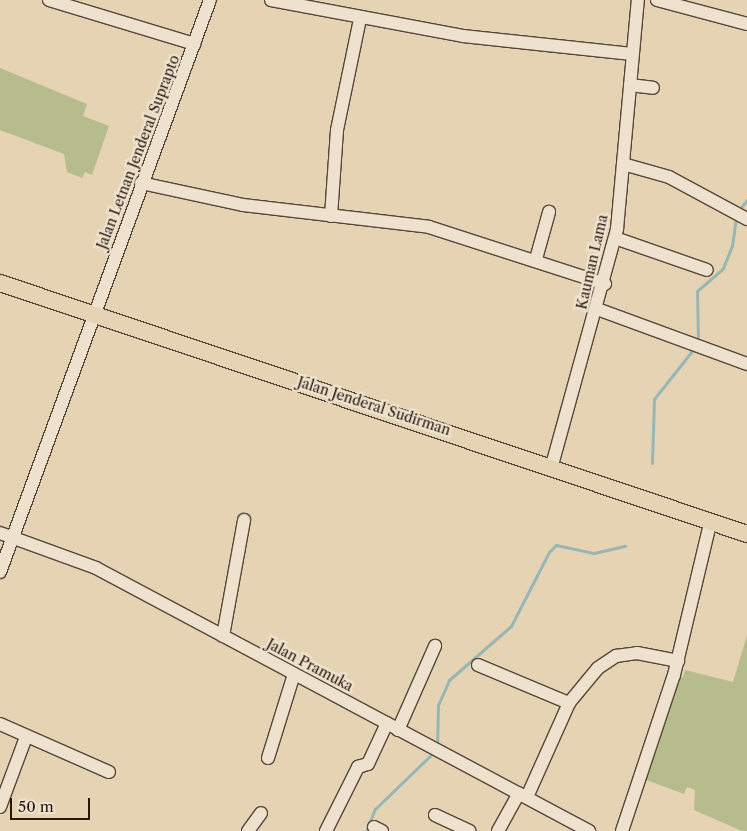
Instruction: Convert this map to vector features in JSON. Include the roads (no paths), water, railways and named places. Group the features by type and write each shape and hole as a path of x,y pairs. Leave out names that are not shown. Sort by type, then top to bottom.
{"main road":[{"name":"Jalan Jenderal Sudirman","path":"0,284 552,465 747,534"}],"street":[{"path":"49,0 195,44"},
{"name":"Jalan Letnan Jenderal Suprapto","path":"0,572 141,183 210,0"},
{"path":"271,0 360,19 463,36 632,54"},
{"name":"Kauman Lama","path":"552,465 605,284 615,238 638,0"},
{"path":"657,0 747,24"},
{"path":"331,216 337,130 360,19"},
{"path":"630,85 653,88"},
{"path":"622,164 668,177 740,215"},
{"path":"141,183 243,205 429,227 536,259 605,284"},
{"path":"536,259 549,212"},
{"path":"615,238 708,270"},
{"path":"597,309 747,364"},
{"path":"223,636 244,520"},
{"path":"622,831 678,661 711,520"},
{"name":"Jalan Pramuka","path":"0,533 96,568 523,795 574,828 589,831"},
{"path":"326,831 358,767 368,764 393,727 434,646"},
{"path":"498,831 523,795 569,703 598,668 616,656 637,653 678,661"},
{"path":"478,665 569,703"},
{"path":"268,758 294,674"},
{"path":"0,724 109,772"},
{"path":"0,807 26,737"},
{"path":"248,831 261,813"},
{"path":"435,815 470,831"}],"waterway":[{"path":"738,211 747,200"},
{"path":"698,341 697,291 723,268 732,246 736,217"},
{"path":"652,463 654,399 695,347"},
{"path":"437,747 438,705 449,680 511,626 549,552 556,545 594,553 625,546"},
{"path":"366,831 375,809 434,752"}]}
